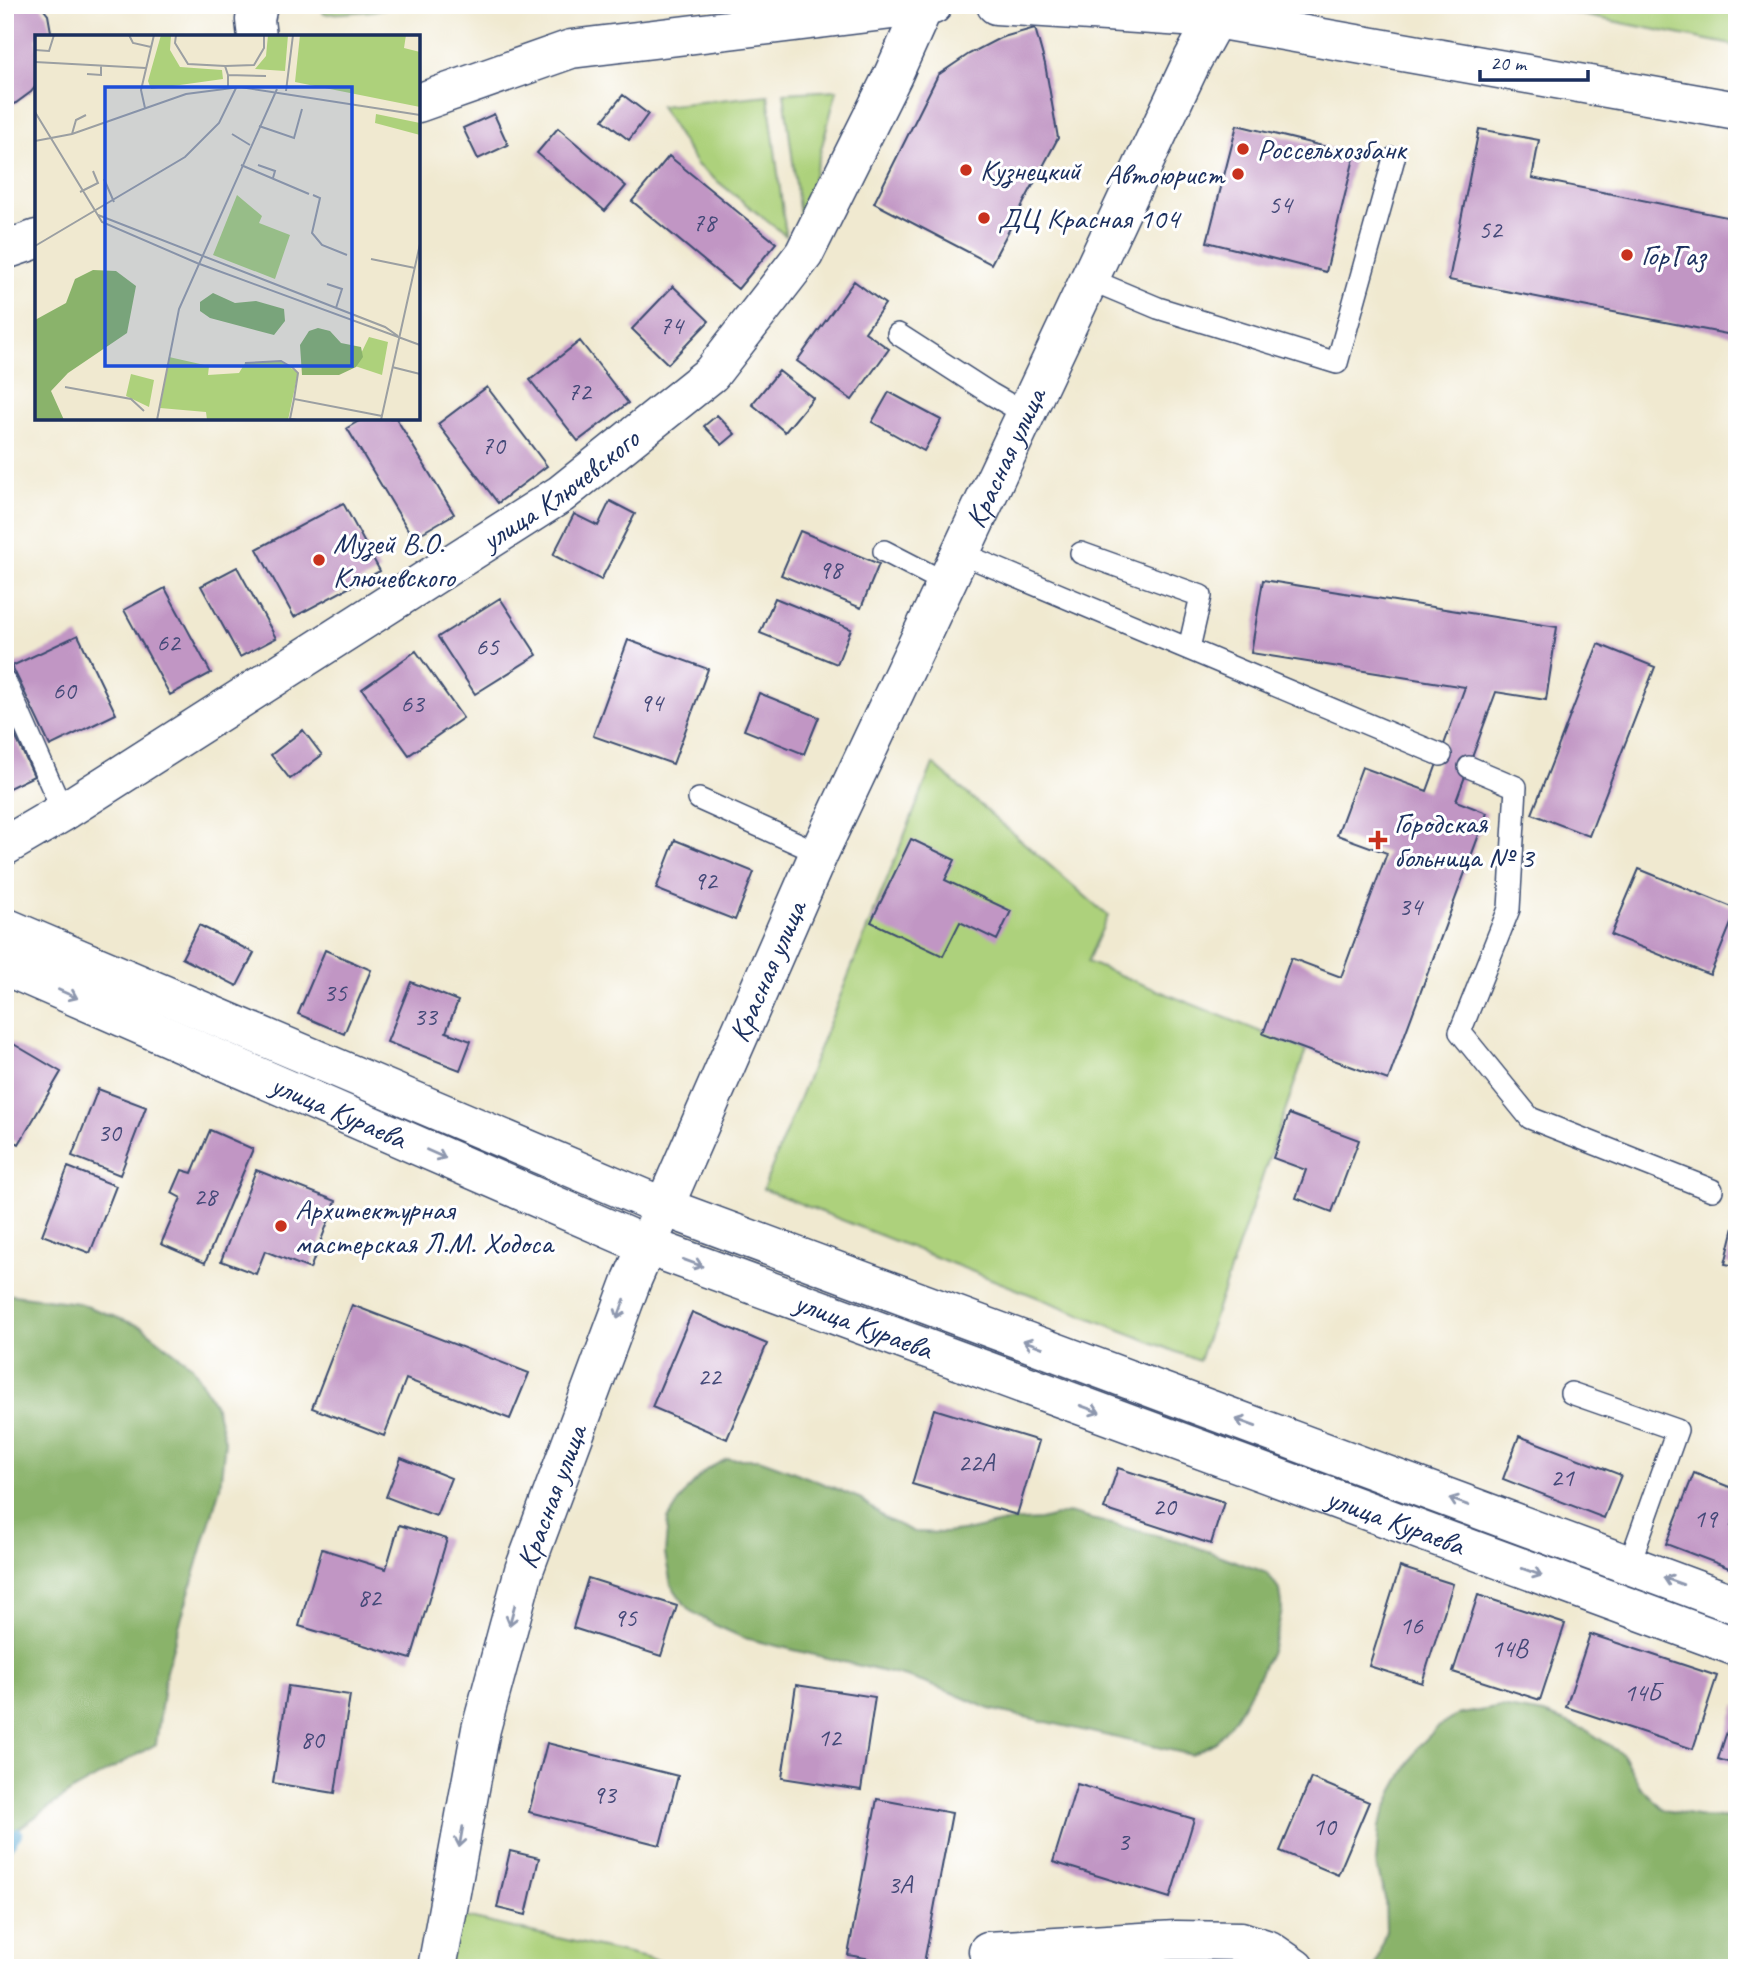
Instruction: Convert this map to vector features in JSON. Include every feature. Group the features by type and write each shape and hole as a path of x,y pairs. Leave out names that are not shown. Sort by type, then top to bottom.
{"street":[{"path":"257,35 255,20 258,5"},
{"path":"996,5 1215,19 1278,18 1737,111"},
{"path":"420,102 571,49 865,9 929,6"},
{"name":"улица Ключевского","path":"5,846 63,812 561,494 711,374 804,254 929,6"},
{"name":"Красная улица","path":"437,1968 481,1728 524,1570 632,1280 819,853 1193,59 1215,19"},
{"path":"5,250 35,240"},
{"name":"улица Кураева","path":"5,927 664,1207 1737,1605"},
{"name":"улица Кураева","path":"5,967 648,1246 1737,1647"},
{"path":"988,1951 1176,1940 1241,1941 1269,1950 1295,1968"}],"lane":[{"path":"1089,279 1157,307 1337,363 1394,158"},
{"path":"898,334 1026,414"},
{"path":"884,551 953,568 1189,648 1441,755"},
{"path":"1081,553 1201,596 1189,648"},
{"path":"5,681 63,812"},
{"path":"1469,767 1516,787 1509,909 1460,1032 1530,1118 1712,1190"},
{"path":"699,799 819,853"},
{"path":"1571,1393 1677,1430 1629,1565"}],"green space":[{"path":"320,5 400,5 372,11 324,14"},
{"path":"1532,5 1737,5 1737,46"},
{"path":"837,90 801,224 784,93"},
{"path":"768,95 786,236 697,165 660,106"},
{"path":"933,764 1108,916 1087,962 1306,1050 1199,1361 763,1189"},
{"path":"5,1294 78,1303 142,1327 192,1366 216,1407 225,1441 220,1487 166,1671 156,1744 74,1790 5,1838"},
{"path":"727,1459 759,1459 789,1470 859,1498 886,1519 914,1532 970,1530 1006,1522 1040,1520 1068,1513 1183,1542 1267,1573 1279,1590 1282,1610 1277,1633 1270,1653 1235,1718 1216,1742 1192,1755 989,1709 910,1678 744,1638 689,1610 671,1585 665,1554 668,1519 687,1490 707,1469"},
{"path":"1501,1707 1544,1714 1586,1730 1622,1754 1640,1786 1664,1810 1703,1817 1737,1819 1737,1968 1375,1968 1386,1930 1385,1898 1376,1863 1379,1826 1393,1792 1418,1747 1437,1728 1457,1715"},
{"path":"447,1913 691,1968 437,1968"},
{"path":"1176,1940 1295,1968 979,1968"}],"building":[{"path":"5,5 40,5 48,15 52,35 35,35 35,87 16,103 5,107"},
{"name":"Кузнецкий","path":"1035,28 1045,64 1058,138 991,264 874,203 938,75 969,54 1000,38"},
{"path":"623,95 648,114 629,140 603,120"},
{"path":"494,114 508,145 478,159 463,128"},
{"path":"1237,125 1355,154 1326,272 1207,242"},
{"path":"558,128 626,186 605,211 537,153"},
{"name":"ГорГаз","path":"1479,129 1539,140 1532,178 1737,219 1737,336 1449,280"},
{"path":"669,156 776,243 738,289 632,201"},
{"path":"854,281 885,304 865,332 889,349 852,400 797,361"},
{"path":"673,286 709,321 668,364 632,329"},
{"path":"580,341 628,403 578,441 530,380"},
{"path":"779,371 813,398 785,432 752,404"},
{"path":"487,387 547,466 498,503 438,424"},
{"path":"889,392 941,420 924,451 872,422"},
{"path":"717,415 735,434 722,445 704,426"},
{"path":"361,420 397,420 454,514 413,538 347,428"},
{"path":"610,501 635,514 601,580 553,555 574,514 598,526"},
{"name":"Музей В.О. Ключевского","path":"343,503 380,571 294,617 257,549"},
{"path":"800,531 879,564 861,608 781,575"},
{"path":"237,567 276,638 240,657 201,586"},
{"path":"1263,580 1557,627 1546,700 1496,692 1456,801 1487,813 1388,1080 1263,1034 1291,958 1341,977 1387,853 1337,835 1362,767 1427,791 1465,687 1251,653"},
{"path":"165,588 211,673 170,695 124,610"},
{"path":"500,598 537,655 475,694 438,637"},
{"path":"775,598 851,629 837,664 760,633"},
{"path":"78,635 116,714 50,746 12,666"},
{"path":"628,640 708,669 673,764 593,736"},
{"path":"1598,644 1655,667 1589,836 1532,814"},
{"path":"416,651 463,718 409,755 362,689"},
{"path":"759,693 819,717 804,754 744,730"},
{"path":"9,723 34,776 5,790 5,724"},
{"path":"303,730 322,755 290,779 271,755"},
{"path":"911,839 955,860 945,880 1011,911 997,940 960,922 943,956 871,922"},
{"path":"675,840 754,872 735,920 656,889"},
{"path":"1639,869 1737,909 1710,975 1611,935"},
{"path":"199,925 254,953 237,986 182,958"},
{"path":"325,950 371,970 344,1034 298,1014"},
{"path":"411,982 458,1001 446,1032 471,1041 460,1070 387,1042"},
{"path":"5,1039 61,1072 19,1144 5,1137"},
{"path":"98,1089 146,1107 120,1175 72,1156"},
{"path":"1289,1114 1359,1140 1332,1212 1296,1198 1306,1170 1273,1158"},
{"path":"210,1130 253,1149 205,1263 161,1244 181,1198 172,1193 182,1170 192,1173"},
{"path":"68,1167 116,1186 90,1253 42,1235"},
{"name":"Архитектурная мастерская Л.М. Ходоса","path":"256,1170 336,1201 310,1269 265,1251 256,1274 221,1261"},
{"path":"1737,1220 1737,1266 1725,1264"},
{"path":"352,1305 529,1373 510,1419 406,1379 384,1436 312,1408"},
{"path":"692,1312 767,1344 727,1439 652,1407"},
{"path":"934,1409 1039,1441 1017,1515 912,1484"},
{"path":"1519,1436 1621,1475 1604,1518 1503,1479"},
{"path":"401,1458 451,1478 436,1516 386,1497"},
{"path":"1118,1468 1224,1502 1211,1544 1104,1509"},
{"path":"1694,1473 1737,1490 1737,1510 1731,1526 1737,1528 1737,1571 1666,1544"},
{"path":"399,1525 447,1539 411,1659 299,1626 322,1549 386,1569"},
{"path":"1400,1567 1453,1584 1422,1683 1369,1666"},
{"path":"588,1578 677,1606 661,1656 573,1628"},
{"path":"1478,1595 1565,1624 1540,1700 1453,1672"},
{"path":"1590,1634 1717,1676 1693,1749 1566,1707"},
{"path":"796,1685 875,1697 861,1790 782,1778"},
{"path":"288,1686 350,1695 335,1793 273,1783"},
{"path":"1737,1704 1737,1765 1718,1759"},
{"path":"547,1743 678,1776 660,1845 529,1812"},
{"path":"1311,1778 1369,1802 1338,1875 1280,1851"},
{"path":"1077,1784 1194,1819 1170,1898 1053,1862"},
{"path":"877,1799 952,1813 923,1968 848,1955"},
{"path":"510,1851 539,1858 526,1915 497,1908"}],"waterway":[{"path":"5,1850 18,1833"}],"place":[{"name":"Россельхозбанк","path":"1243,149"},
{"name":"Кузнецкий","path":"966,170"},
{"name":"Автоюрист","path":"1238,174"},
{"name":"ДЦ Красная 104","path":"984,218"},
{"name":"ГорГаз","path":"1627,255"},
{"name":"Музей В.О. Ключевского","path":"319,560"},
{"name":"Городская больница № 3","path":"1378,840"},
{"name":"Архитектурная мастерская Л.М. Ходоса","path":"281,1226"}]}
